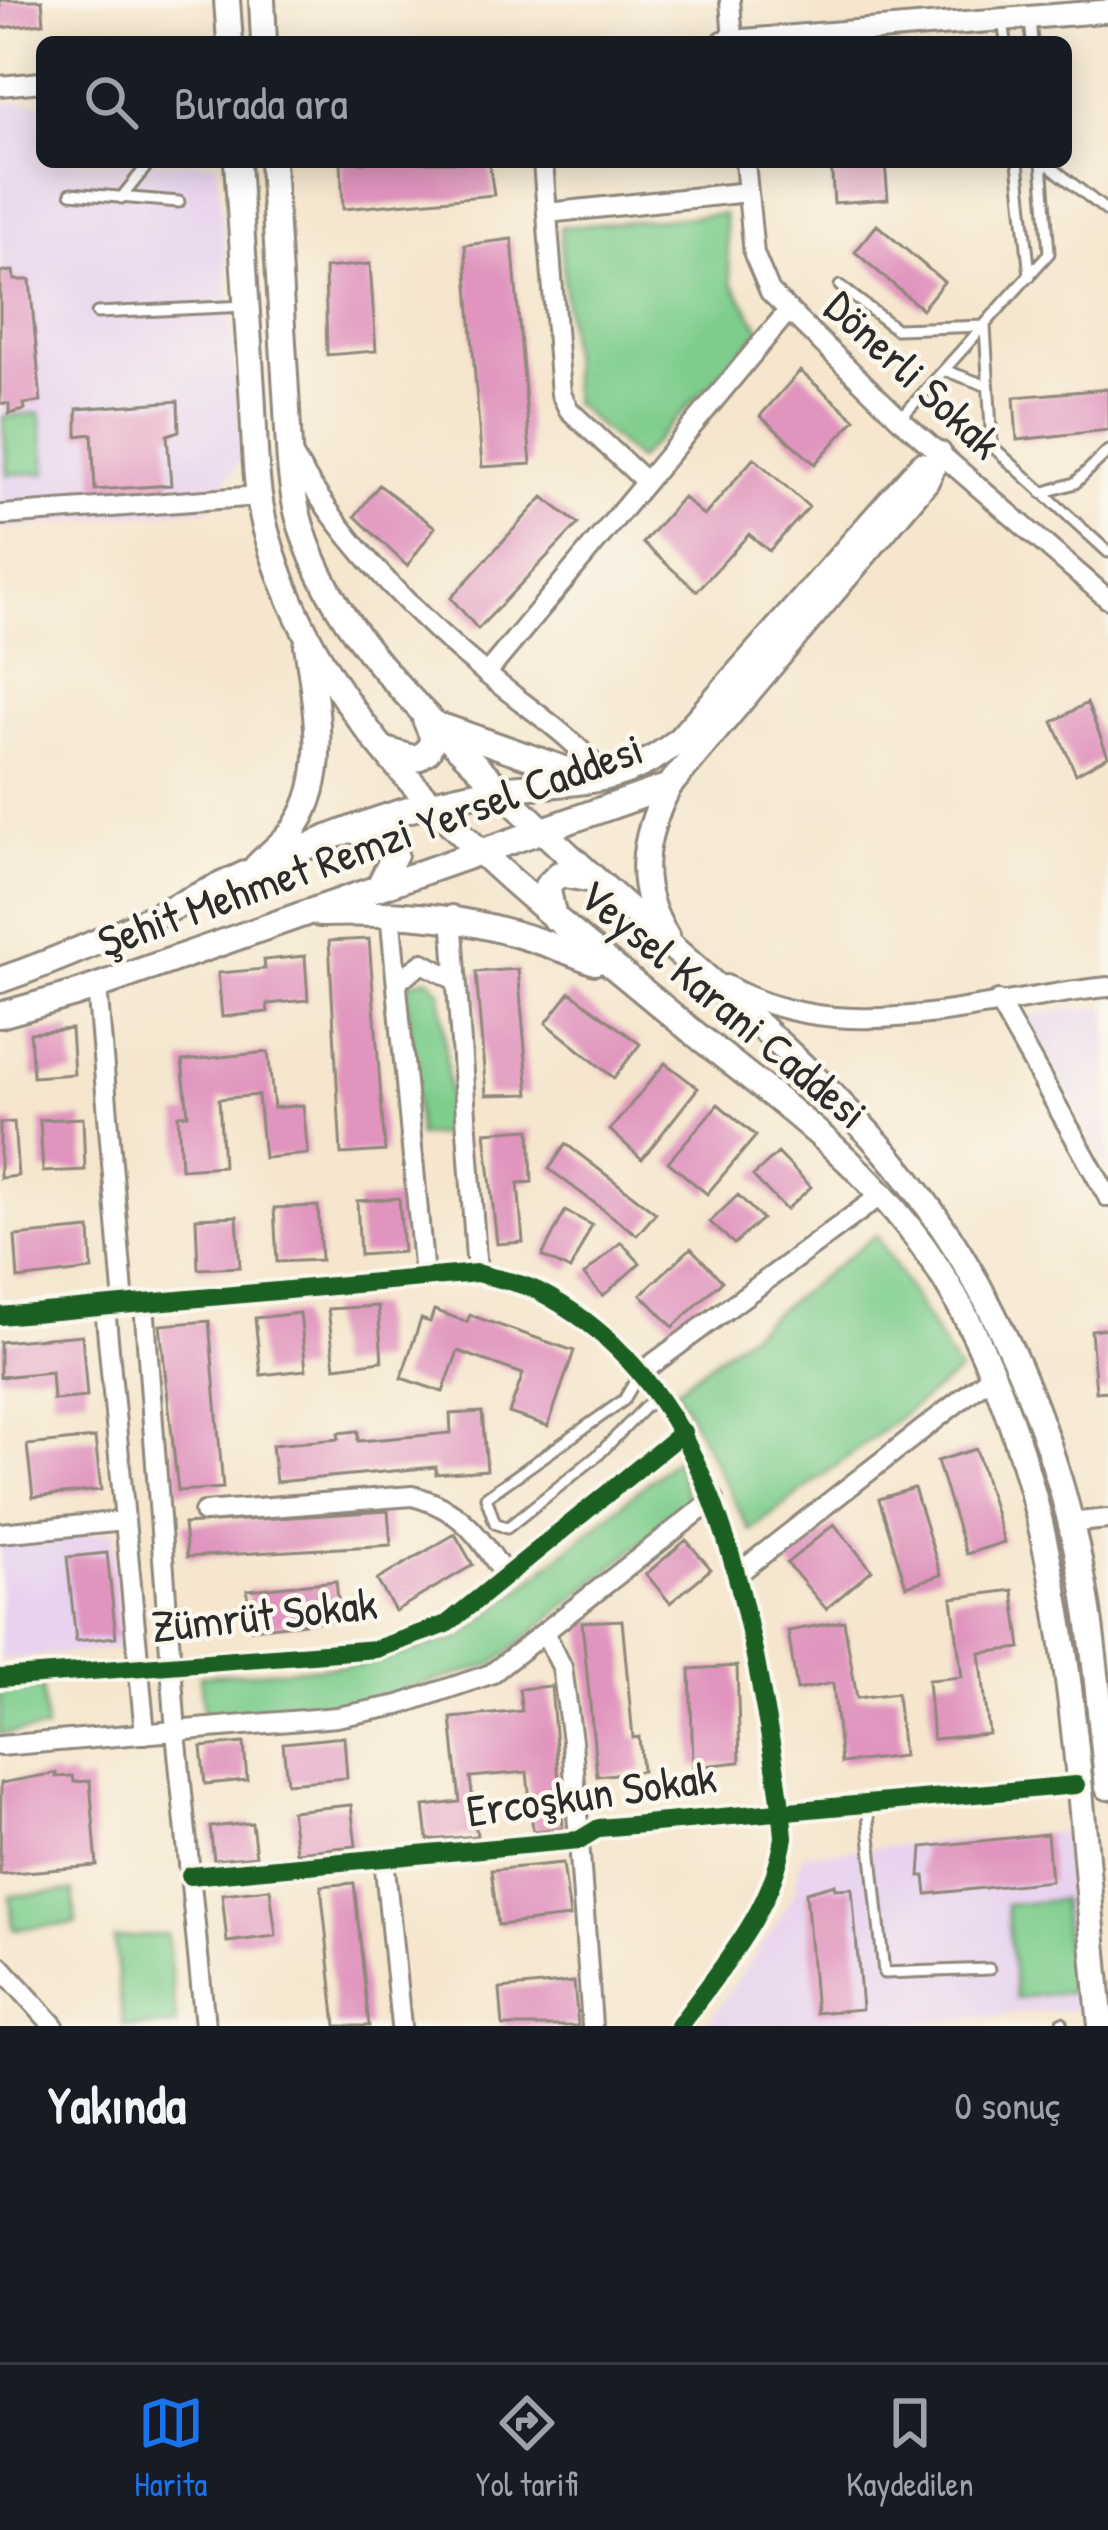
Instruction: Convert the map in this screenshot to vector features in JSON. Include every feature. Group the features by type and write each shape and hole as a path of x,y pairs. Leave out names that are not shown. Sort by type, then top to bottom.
{"main road":[{"path":"227,0 230,36"},
{"path":"262,0 264,36"},
{"name":"Veysel Karani Caddesi","path":"237,168 259,496 307,643 424,802 554,917 783,1099 880,1196 925,1249 991,1376 1017,1440 1057,1604 1101,2026"},
{"name":"Veysel Karani Caddesi","path":"272,168 290,449 300,525 322,577 351,626 425,719 882,1148 952,1241 1018,1365 1067,1523 1084,1584 1108,1786"},
{"name":"Şehit Mehmet Remzi Yersel Caddesi","path":"0,980 56,962 424,802 500,789 607,780 652,763 679,740 911,473 939,454"},
{"name":"Şehit Mehmet Remzi Yersel Caddesi","path":"0,1015 97,986 669,785 926,481 939,454"},
{"path":"248,875 297,825 312,787 317,746 307,643"},
{"path":"384,749 416,759 428,752 433,738 425,719"},
{"path":"425,719 562,771 607,780"},
{"path":"669,785 651,820 644,891 680,959"},
{"path":"354,831 376,831 390,840 395,854 380,884"},
{"path":"554,917 547,886 559,874 595,880"},
{"path":"300,914 452,915 519,931 620,971"}],"street":[{"path":"730,0 733,36"},
{"path":"881,36 1005,31 1030,18 1108,11"},
{"path":"0,86 36,83"},
{"path":"543,168 561,394 569,410 645,481"},
{"name":"Dönerli Sokak","path":"746,168 754,254 770,292 900,419 1108,599"},
{"path":"547,213 748,192"},
{"path":"486,674 789,310"},
{"path":"290,449 347,540 486,674 585,751 607,780"},
{"path":"3,515 259,496"},
{"path":"389,912 424,1276"},
{"path":"452,915 453,979 477,1231 476,1274"},
{"path":"680,959 741,994 844,1022 1108,987"},
{"path":"398,981 423,963 453,979"},
{"path":"97,986 124,1305 170,1663 205,2026"},
{"path":"998,1001 1108,1197"},
{"path":"639,1374 880,1196"},
{"path":"0,1316 476,1274 536,1289 583,1320 639,1374 683,1432 740,1572 782,1807 779,1872 764,1906 679,2026"},
{"path":"124,1305 125,1521 145,1735"},
{"path":"740,1572 991,1376"},
{"name":"Zümrüt Sokak","path":"0,1678 376,1649 447,1624 683,1432"},
{"path":"204,1512 412,1496 437,1502 471,1523 505,1574"},
{"path":"0,1746 337,1718 399,1706 491,1674 714,1499"},
{"path":"1067,1523 1108,1519"},
{"path":"0,1533 125,1521"},
{"path":"544,1633 562,1667 592,2026"},
{"name":"Ercoşkun Sokak","path":"190,1876 579,1840 599,1828 782,1807 1076,1785"},
{"path":"384,1858 401,2026"},
{"path":"0,1966 54,2026"}],"lane":[{"path":"1030,18 1032,36"},
{"path":"121,198 145,168"},
{"path":"1019,168 1030,277"},
{"path":"900,419 1049,253 1044,168"},
{"path":"1052,168 1108,212"},
{"path":"71,193 179,202"},
{"path":"840,286 896,329 985,326"},
{"path":"97,313 246,306"},
{"path":"985,326 992,446 1108,552"},
{"path":"944,370 985,385"},
{"path":"1042,493 1075,483 1108,451"},
{"path":"639,1374 623,1400 486,1497 495,1523 507,1528 597,1456 656,1396"},
{"path":"867,1801 884,1973 989,1969"}],"shaded area":[{"path":"0,102 36,102 36,168 218,168 244,457 207,508 0,529"},
{"path":"1108,1007 1108,1168 1025,1015"},
{"path":"113,1532 122,1648 0,1660 0,1541"},
{"path":"1063,1832 1079,2009 879,2026 705,2026 778,1923 795,1890 802,1854"}],"green space":[{"path":"724,214 731,281 761,330 637,460 573,403 560,227"},
{"path":"40,413 47,473 7,474 3,417"},
{"path":"429,978 441,992 452,1134 418,1136 407,992 411,982"},
{"path":"876,1235 959,1372 750,1531 676,1389"},
{"path":"676,1459 689,1504 494,1664 343,1708 204,1717 200,1676 368,1664 463,1637"},
{"path":"42,1687 46,1730 0,1734 0,1691"},
{"path":"73,1891 76,1924 13,1929 10,1896"},
{"path":"1061,1900 1070,1992 1016,1998 1006,1905"},
{"path":"167,1934 177,2026 123,2026 114,1939"}],"building":[{"path":"0,0 42,0 44,23 0,28"},
{"path":"341,168 490,168 494,195 343,209"},
{"path":"831,168 885,168 888,199 834,203"},
{"path":"877,225 944,282 922,309 855,252"},
{"path":"512,239 531,464 482,467 465,245"},
{"path":"370,264 376,351 327,355 325,268"},
{"path":"13,271 14,280 30,280 41,402 24,404 25,410 9,414 9,404 0,403 0,272"},
{"path":"800,371 855,419 815,464 760,416"},
{"path":"1108,389 1108,430 1017,440 1014,397"},
{"path":"178,401 179,431 167,435 171,485 95,490 92,434 77,436 77,409"},
{"path":"754,458 809,507 769,551 749,534 697,591 643,543 683,497 704,516"},
{"path":"379,485 435,527 407,566 355,516"},
{"path":"543,497 578,524 478,629 451,598"},
{"path":"1087,703 1108,756 1076,774 1053,722"},
{"path":"369,939 385,1151 341,1154 329,941"},
{"path":"305,956 308,1000 267,1004 268,1012 222,1017 218,973 265,969 264,960"},
{"path":"518,969 529,1094 486,1095 476,972"},
{"path":"570,992 640,1044 614,1078 546,1023"},
{"path":"71,1029 74,1074 33,1077 30,1033"},
{"path":"268,1052 274,1108 303,1105 308,1154 264,1158 258,1095 219,1099 223,1166 181,1169 178,1115 188,1114 182,1061"},
{"path":"665,1063 698,1088 642,1159 610,1130"},
{"path":"718,1104 756,1136 707,1194 668,1162"},
{"path":"83,1118 85,1170 43,1172 40,1120"},
{"path":"14,1122 18,1176 0,1178 0,1123"},
{"path":"530,1129 532,1182 518,1183 523,1242 497,1244 485,1132"},
{"path":"566,1144 656,1213 637,1235 549,1169"},
{"path":"778,1153 811,1187 786,1210 753,1176"},
{"path":"738,1195 762,1219 734,1244 710,1222"},
{"path":"399,1198 403,1252 360,1255 357,1201"},
{"path":"318,1206 321,1260 277,1262 274,1208"},
{"path":"565,1211 592,1225 570,1270 542,1256"},
{"path":"237,1216 240,1267 198,1269 196,1218"},
{"path":"90,1229 92,1270 18,1279 15,1236"},
{"path":"621,1242 640,1263 603,1296 584,1275"},
{"path":"691,1248 722,1281 673,1327 641,1294"},
{"path":"378,1306 382,1361 335,1367 328,1309"},
{"path":"434,1310 467,1322 470,1315 574,1351 548,1426 509,1413 523,1374 458,1351 443,1392 401,1378 421,1319 430,1322"},
{"path":"300,1313 306,1370 261,1375 255,1318"},
{"path":"209,1321 223,1488 178,1491 160,1325"},
{"path":"1108,1328 1108,1391 1096,1392 1091,1330"},
{"path":"82,1335 87,1397 53,1400 51,1372 0,1377 0,1342"},
{"path":"482,1412 487,1470 436,1474 436,1467 276,1482 272,1445 339,1439 338,1433 358,1431 358,1441 451,1433 450,1414"},
{"path":"95,1438 101,1490 33,1497 27,1445"},
{"path":"976,1449 1004,1542 966,1554 937,1461"},
{"path":"914,1488 941,1575 906,1586 879,1499"},
{"path":"388,1511 391,1545 187,1557 184,1524"},
{"path":"834,1524 872,1570 826,1609 787,1563"},
{"path":"455,1534 473,1565 395,1611 377,1580"},
{"path":"686,1540 711,1569 670,1603 646,1574"},
{"path":"107,1553 116,1637 76,1641 67,1557"},
{"path":"336,1581 340,1619 251,1629 247,1590"},
{"path":"1013,1590 1021,1648 980,1653 989,1734 933,1739 928,1680 962,1677 952,1598"},
{"path":"622,1620 633,1738 639,1737 642,1771 597,1776 582,1622"},
{"path":"844,1621 857,1698 897,1693 903,1756 841,1763 833,1683 797,1690 788,1631"},
{"path":"737,1666 740,1762 693,1767 690,1669"},
{"path":"551,1686 563,1828 533,1831 527,1772 470,1777 477,1836 428,1840 424,1806 460,1802 451,1718 522,1711 519,1689"},
{"path":"344,1737 347,1778 287,1783 283,1743"},
{"path":"244,1743 247,1780 205,1784 201,1747"},
{"path":"56,1773 56,1777 73,1776 74,1782 90,1781 97,1866 0,1874 1,1783"},
{"path":"351,1805 356,1846 296,1852 291,1811"},
{"path":"252,1823 256,1856 214,1860 210,1827"},
{"path":"1047,1834 1051,1881 927,1894 925,1876 920,1876 922,1847"},
{"path":"563,1863 570,1917 498,1925 491,1870"},
{"path":"354,1883 369,2026 336,2026 321,1886"},
{"path":"835,1884 835,1889 852,1888 862,2009 816,2013 806,1892"},
{"path":"270,1889 276,1936 227,1942 222,1894"},
{"path":"574,1982 578,2026 503,2026 500,1989"}],"cycle path":[{"path":"0,1316 477,1273 538,1291 589,1323 631,1363 666,1409 717,1513 749,1626 784,1837 757,1914 679,2026"},
{"path":"0,1678 376,1649 447,1624 683,1432"},
{"path":"190,1876 579,1840 599,1828 1076,1785"}]}
